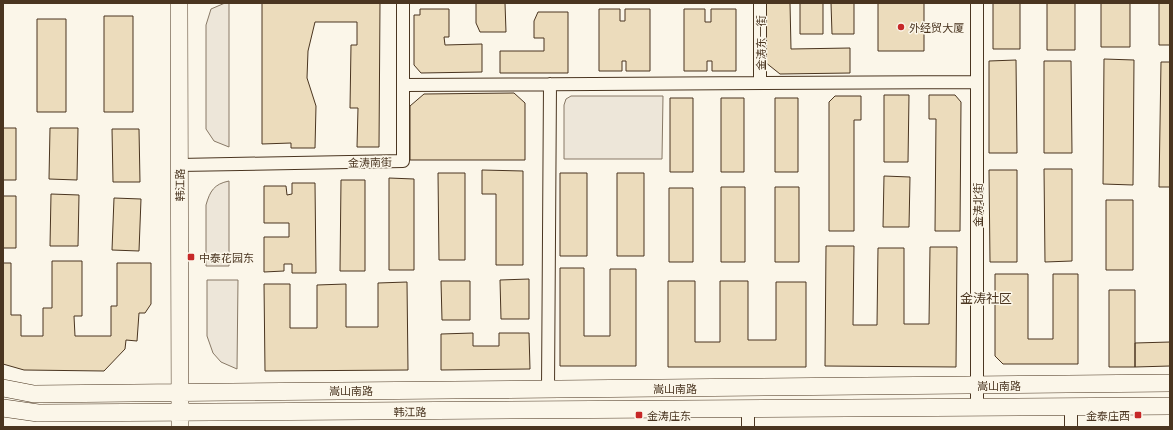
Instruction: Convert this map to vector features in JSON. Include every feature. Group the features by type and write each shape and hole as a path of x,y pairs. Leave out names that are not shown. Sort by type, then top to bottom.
{"street":[{"name":"韩江路","path":"167,3 175,392"},
{"name":"韩江路","path":"179,3 179,165 175,420 640,409"},
{"name":"金涛南街","path":"179,165 404,161 404,3"},
{"name":"金涛东一街","path":"760,3 760,83"},
{"name":"金涛北街","path":"977,3 977,408"},
{"path":"404,85 977,82"},
{"path":"548,389 550,84"},
{"name":"嵩山南路","path":"3,388 34,394 1170,383"},
{"name":"嵩山南路","path":"640,409 1170,406"},
{"path":"1071,407 1071,427"},
{"path":"3,408 38,413 175,420"},
{"path":"748,409 748,427"}],"shaded area":[{"path":"225,3 229,3 229,147 214,141 206,129 206,25 211,9"},
{"path":"571,96 663,96 662,159 564,159 564,105 566,99"},
{"path":"229,181 229,266 206,266 206,205 213,189 224,182"},
{"path":"207,280 238,280 237,369 221,362 213,353 207,336"}],"building":[{"path":"262,3 380,3 379,147 357,147 358,108 350,108 351,45 357,45 357,22 315,22 308,51 307,78 316,106 315,148 291,148 291,143 262,144"},
{"path":"476,3 505,3 506,32 480,32 476,23"},
{"path":"764,3 790,3 791,49 850,48 850,73 780,74 765,62"},
{"path":"800,3 823,3 823,34 800,34"},
{"path":"831,3 854,3 854,34 832,34"},
{"name":"外经贸大厦","path":"878,3 924,3 924,51 878,51"},
{"path":"993,3 1020,3 1020,49 993,49"},
{"path":"1047,3 1075,3 1075,50 1047,50"},
{"path":"1101,3 1130,3 1130,47 1101,47"},
{"path":"1159,3 1170,3 1170,45 1159,45"},
{"path":"420,9 449,9 449,37 444,37 445,45 482,44 482,72 421,73 414,65 414,15 420,15"},
{"path":"599,9 620,9 620,21 625,21 625,9 650,9 650,71 626,71 626,61 622,61 622,71 599,71"},
{"path":"684,9 705,9 705,22 711,22 711,9 736,9 736,71 712,71 712,61 707,61 707,71 684,71"},
{"path":"538,12 568,12 568,73 500,73 500,51 544,51 544,38 534,38 534,21"},
{"path":"104,16 133,16 133,112 104,112"},
{"path":"37,19 66,19 66,112 37,112"},
{"path":"1104,59 1134,60 1133,185 1103,184"},
{"path":"1016,60 1017,153 989,153 989,61"},
{"path":"1044,61 1071,61 1072,153 1044,153"},
{"path":"1161,62 1170,62 1170,187 1159,187"},
{"path":"514,93 525,103 525,160 410,160 410,106 424,94"},
{"path":"884,95 909,95 908,162 884,162"},
{"path":"929,95 955,95 961,102 960,231 935,231 936,119 929,119"},
{"path":"835,96 861,96 861,120 854,120 854,231 829,231 829,102"},
{"path":"670,98 693,98 693,172 670,172"},
{"path":"721,98 744,98 744,172 721,172"},
{"path":"775,98 798,98 798,172 775,172"},
{"path":"3,128 16,128 16,180 3,180"},
{"path":"50,128 78,128 77,180 49,179"},
{"path":"112,129 139,129 140,182 113,182"},
{"path":"1044,169 1072,169 1072,261 1045,262"},
{"path":"482,170 523,171 523,265 496,265 496,194 482,194"},
{"path":"989,170 1017,170 1017,262 990,262"},
{"path":"438,173 465,173 465,260 439,260"},
{"path":"560,173 587,173 587,256 560,256"},
{"path":"617,173 644,173 644,256 617,256"},
{"path":"884,176 910,177 909,227 883,227"},
{"path":"389,178 414,179 414,270 389,270"},
{"path":"341,180 365,180 365,271 340,271"},
{"path":"292,183 315,183 316,273 292,273 292,264 284,264 284,271 264,272 264,237 289,237 289,223 264,223 264,186 286,186 287,195 292,194"},
{"path":"721,187 745,187 745,262 721,262"},
{"path":"775,187 799,187 799,262 775,262"},
{"path":"669,188 693,188 693,262 669,262"},
{"path":"51,194 79,195 78,246 50,246"},
{"path":"3,196 16,196 16,248 3,248"},
{"path":"114,198 141,199 139,251 112,250"},
{"path":"1106,200 1133,200 1133,270 1106,270"},
{"path":"826,246 854,246 853,325 877,325 878,248 904,248 904,324 929,324 930,247 957,247 956,367 825,366"},
{"path":"52,261 82,261 82,316 74,316 75,336 111,336 111,306 117,306 117,263 151,263 151,304 145,313 139,313 137,341 126,340 125,349 104,371 24,370 3,364 3,263 11,263 11,315 21,315 21,336 43,336 43,308 52,308"},
{"path":"560,268 584,268 584,336 610,336 610,269 636,269 636,366 560,366"},
{"path":"995,274 1028,274 1028,339 1053,339 1053,274 1078,274 1078,364 1003,364 995,356"},
{"path":"529,279 529,319 501,319 500,280"},
{"path":"441,281 470,281 470,320 442,320"},
{"path":"668,281 695,281 695,342 720,342 720,281 748,281 748,340 776,340 776,282 806,282 806,367 668,367"},
{"path":"407,282 408,370 265,371 264,284 290,284 290,328 317,328 317,285 346,284 346,327 378,327 378,283"},
{"path":"1109,290 1135,290 1135,367 1109,367"},
{"path":"473,333 473,346 499,346 499,333 529,333 530,369 441,370 441,334"},
{"path":"1170,342 1170,366 1135,367 1135,343"}],"place":[{"name":"外经贸大厦","path":"901,27"},
{"name":"中泰花园东","path":"191,257"},
{"name":"金涛庄东","path":"639,415"},
{"name":"金泰庄西","path":"1138,415"}],"district":[{"name":"金涛社区","path":"986,298"}]}
